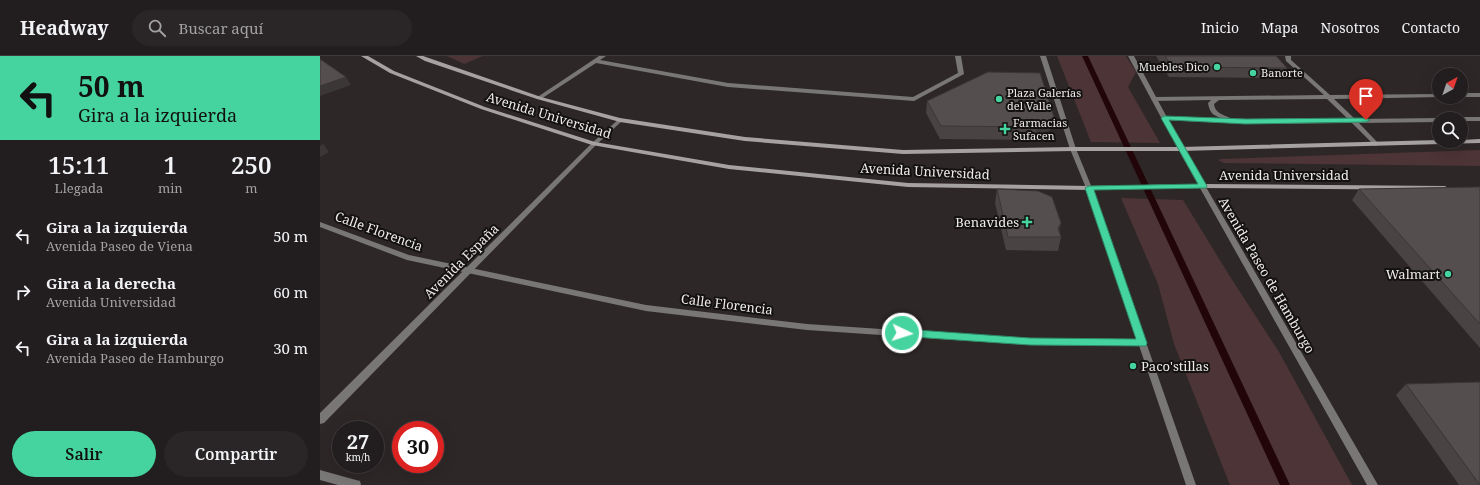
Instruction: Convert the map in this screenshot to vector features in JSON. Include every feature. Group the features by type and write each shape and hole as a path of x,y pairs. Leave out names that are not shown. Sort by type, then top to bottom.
{"main road":[{"name":"Avenida Universidad","path":"364,56 392,72 483,108 594,144 729,166 908,185 1089,188 1174,186 1456,188"},
{"name":"Avenida Universidad","path":"419,56 539,98 620,120 745,139 903,152 1181,149 1480,141"}],"street":[{"path":"539,98 603,56"},
{"path":"594,61 728,85 914,99 961,74 958,56"},
{"path":"1043,56 1073,149 1089,188 1191,485"},
{"name":"Avenida Paseo de Hamburgo","path":"1131,56 1181,149 1373,485"},
{"path":"1288,56 1288,60 1329,97 1376,144"},
{"path":"1468,95 1480,95"},
{"path":"1154,99 1432,96"},
{"path":"1218,98 1211,103 1212,110 1223,117 1239,121"},
{"path":"1164,118 1239,121 1432,120"},
{"path":"1468,119 1480,119"},
{"name":"Avenida España","path":"320,420 594,144 620,120"},
{"name":"Calle Florencia","path":"320,224 407,257 646,308 807,327 1030,342 1142,343"},
{"path":"320,475 356,485"}],"shaded area":[{"path":"447,56 483,56 464,64"},
{"path":"1057,56 1126,56 1136,72 1128,87 1160,143 1091,142"},
{"path":"1480,150 1480,166 1224,163 1218,160 1221,159"},
{"path":"1121,198 1183,200 1279,352 1352,485 1230,485 1174,344 1158,284"}],"building":[{"path":"1165,56 1276,56 1287,68 1172,67"},
{"path":"320,59 346,77 320,86"},
{"name":"Plaza Galerías del Valle","path":"988,72 1040,73 1054,117 1037,127 941,126 927,101"},
{"name":"Walmart","path":"1480,187 1480,324 1359,189"},
{"path":"997,189 1038,191 1052,197 1061,223 1058,228 1061,237 1008,237"},
{"path":"1480,382 1480,485 1406,384"}],"waterway":[{"path":"1085,56 1285,485"}],"place":[{"name":"Muebles Dico","path":"1217,67"},
{"name":"Banorte","path":"1253,73"},
{"name":"Plaza Galerías del Valle","path":"999,99"},
{"name":"Farmacias Sufacen","path":"1005,129"},
{"name":"Benavides","path":"1027,222"},
{"name":"Walmart","path":"1448,274"},
{"name":"Paco'stillas","path":"1133,366"}],"route":[{"path":"902,333 1030,342 1142,343 1089,188 1203,186 1164,118 1246,122 1366,120"}]}
